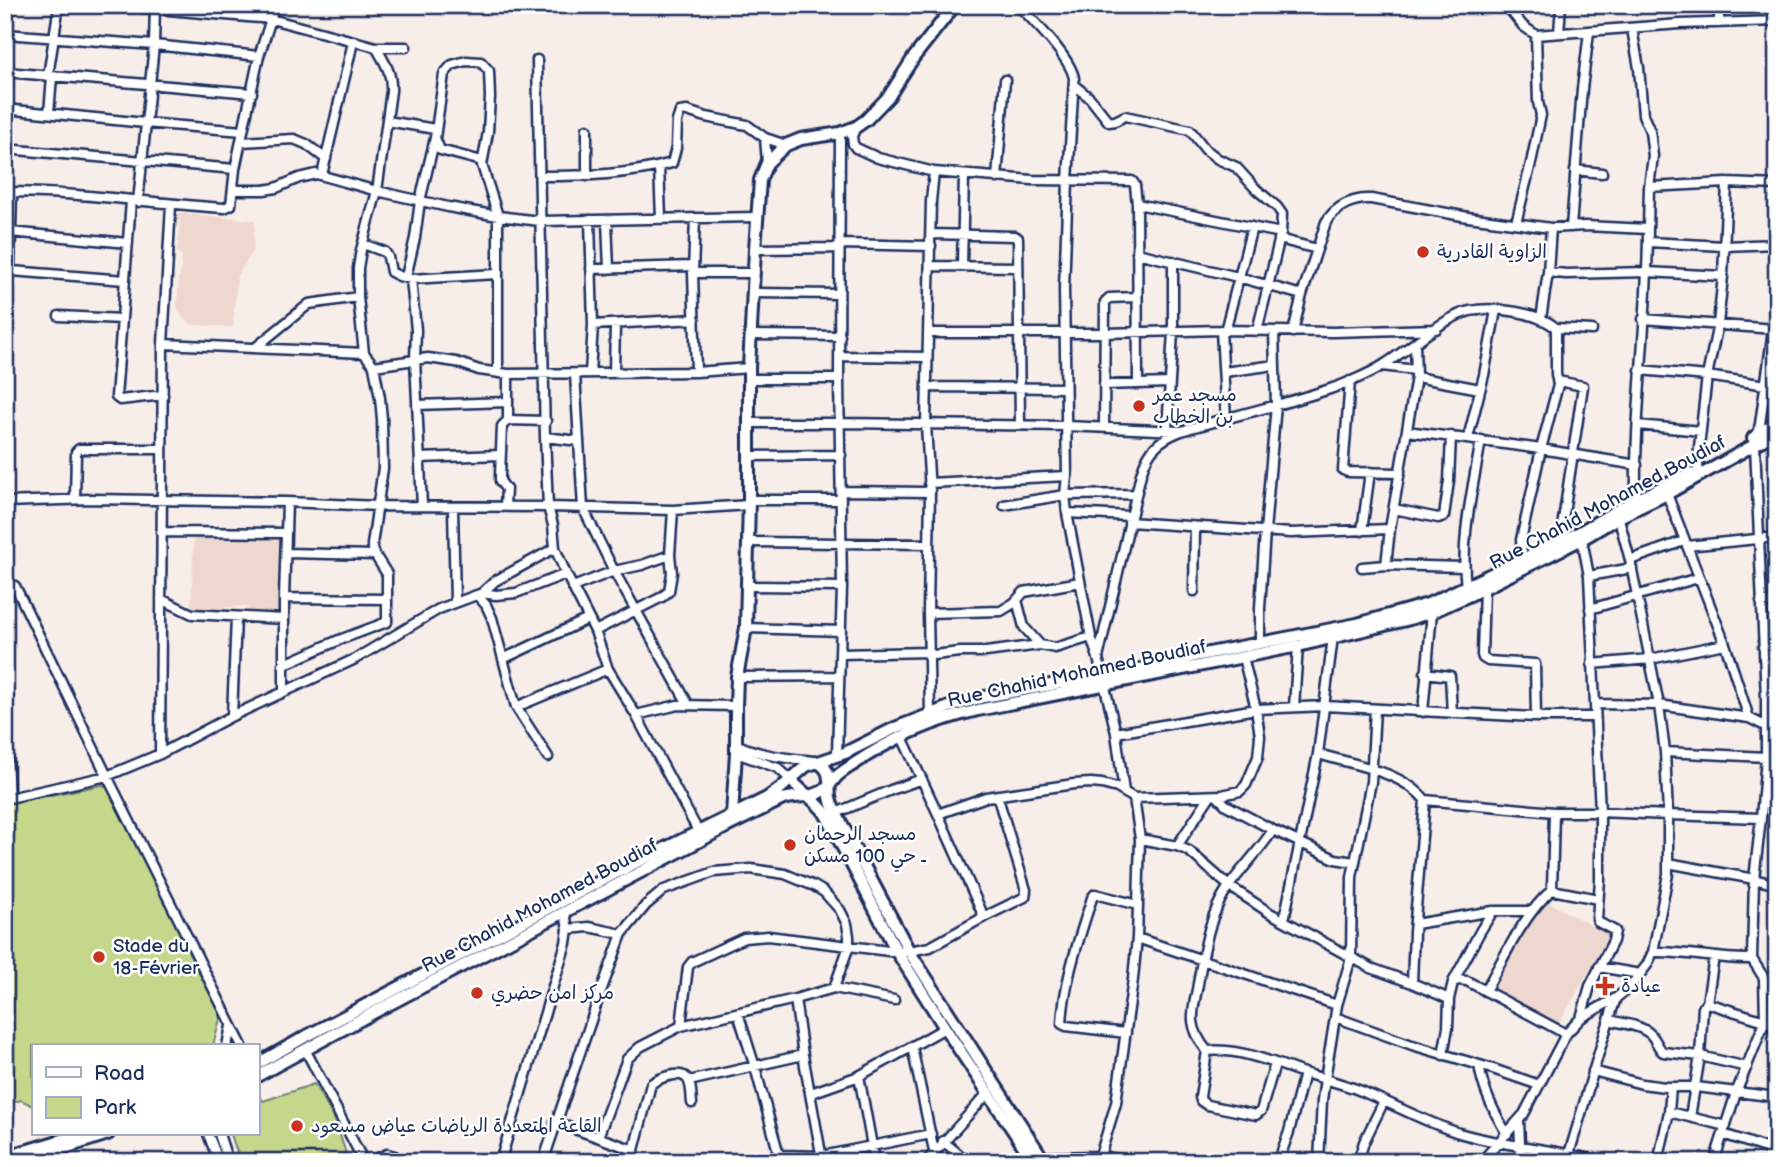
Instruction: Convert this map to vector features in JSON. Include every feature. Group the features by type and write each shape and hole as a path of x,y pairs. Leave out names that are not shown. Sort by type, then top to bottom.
{"main road":[{"path":"732,815 737,677 746,628 750,335 761,180 767,163 786,145 801,139 840,133 866,120 889,96 914,57 955,5"},
{"name":"Rue Chahid Mohamed Boudiaf","path":"1756,441 1777,422"},
{"name":"Rue Chahid Mohamed Boudiaf","path":"1103,681 1199,655 1357,624 1428,604 1618,514 1777,432"},
{"name":"Rue Chahid Mohamed Boudiaf","path":"1637,504 1667,494 1699,472"},
{"name":"Rue Chahid Mohamed Boudiaf","path":"259,1063 698,831 767,798 801,769 895,728 971,701 1013,697 1243,657 1333,638 1432,612 1582,539 1618,514"},
{"name":"Rue Chahid Mohamed Boudiaf","path":"259,1075 783,799 820,793 851,765 934,716"},
{"path":"817,762 827,770 830,799 843,837 897,952 989,1092 1016,1124"},
{"path":"790,779 823,810 843,837 909,951 1041,1160"},
{"path":"5,1157 75,1136"},
{"path":"22,1162 102,1136"}],"street":[{"path":"49,113 53,38 59,5"},
{"path":"112,5 271,19 376,47 406,47"},
{"path":"125,280 12,271 9,192 171,205 224,208 230,205 259,56 274,5"},
{"path":"1018,5 1035,21 1073,72 1064,289 1068,476 1065,495 1091,637 1116,733 1124,792"},
{"path":"1506,5 1523,26 1536,35 1680,24 1775,21 1773,5"},
{"path":"1559,33 1561,5"},
{"path":"1718,23 1719,5"},
{"path":"155,7 154,45 142,160 128,243 117,399 163,395"},
{"path":"1632,29 1643,115 1650,131 1653,156 1649,187 1647,272 1640,370 1637,504"},
{"path":"1571,227 1589,32"},
{"path":"5,34 259,56"},
{"path":"1516,223 1541,115 1538,102 1536,35"},
{"path":"322,175 353,42"},
{"path":"376,47 392,79 377,191 358,268 358,297 364,353 374,366 382,419 383,468 372,545 387,574 387,622"},
{"path":"537,60 545,437 548,507 555,548 595,631 608,669 636,715 698,831"},
{"path":"422,506 416,339 409,278 420,201 435,133 444,74 452,65 466,61 481,62 489,71 488,132 482,161 498,216 497,274 503,373 508,402 508,420 502,426 500,456 500,481 506,489 505,506"},
{"path":"5,72 252,93"},
{"path":"997,178 1005,80"},
{"path":"1074,85 1090,98 1108,122 1125,116 1190,130 1205,149 1218,159 1236,167 1277,207 1282,214 1280,236 1257,331"},
{"path":"5,109 243,131"},
{"path":"541,176 587,176 672,163 676,148 677,121 680,112 687,111 747,125 765,138 786,145"},
{"path":"387,121 435,133"},
{"path":"856,127 852,136 856,148 878,158 934,172 1068,181 1129,180 1135,185 1138,384"},
{"path":"587,129 587,176"},
{"path":"435,133 440,150 482,161"},
{"path":"837,755 842,587 840,133"},
{"path":"765,138 767,163"},
{"path":"241,142 294,139 306,144 326,159"},
{"path":"5,149 235,169"},
{"path":"659,167 661,218"},
{"path":"1575,170 1602,173"},
{"path":"934,172 926,425 929,488 928,652 934,716"},
{"path":"233,190 276,188 309,175 322,175 420,201 540,221 757,217"},
{"path":"962,266 964,175"},
{"path":"1649,187 1727,183 1777,185"},
{"path":"1699,472 1700,431 1723,276 1727,183"},
{"path":"1293,332 1326,222 1345,204 1358,199 1551,228 1585,226 1648,229"},
{"path":"1137,204 1252,227 1317,250"},
{"path":"160,754 163,344 171,205"},
{"path":"695,218 693,269 696,372"},
{"path":"590,220 593,325 590,373"},
{"path":"607,220 609,269"},
{"path":"1226,419 1223,330 1252,227"},
{"path":"1541,319 1551,228"},
{"path":"10,232 128,243"},
{"path":"931,234 1017,237 1020,425"},
{"path":"1648,242 1724,246 1777,244"},
{"path":"363,244 385,252 391,272 409,278 497,274"},
{"path":"755,249 931,246"},
{"path":"1137,253 1302,295"},
{"path":"1167,430 1173,332 1173,261"},
{"path":"931,266 1018,267"},
{"path":"591,269 693,269 754,273"},
{"path":"1548,272 1647,272 1723,276"},
{"path":"753,293 839,294"},
{"path":"255,348 309,304 358,297"},
{"path":"1104,427 1104,334 1107,299 1137,297"},
{"path":"1714,1162 1736,1093 1765,1021 1764,978 1752,959 1755,879 1766,757 1756,441 1777,302"},
{"path":"1468,438 1496,310"},
{"path":"1098,658 1141,474 1156,446 1180,431 1328,390 1350,381 1382,366 1465,312 1513,312 1541,319 1556,328 1591,330"},
{"path":"59,316 122,319"},
{"path":"1643,319 1774,330"},
{"path":"593,325 695,320"},
{"path":"614,373 615,325"},
{"path":"1525,559 1521,540 1558,381 1556,328"},
{"path":"928,333 1104,334 1223,330 1293,332 1436,329"},
{"path":"1260,643 1265,531 1276,405 1274,331"},
{"path":"750,335 840,336"},
{"path":"1386,565 1415,373 1415,343"},
{"path":"163,344 364,353"},
{"path":"840,356 928,357"},
{"path":"374,366 415,359 439,359 472,369 503,373 544,375 696,372 839,379"},
{"path":"1224,372 1275,365"},
{"path":"1382,366 1480,389"},
{"path":"1640,370 1766,385"},
{"path":"575,374 583,508 614,571 688,704"},
{"path":"1350,381 1343,470 1400,472"},
{"path":"1558,381 1583,386 1562,527 1563,540"},
{"path":"1104,385 1170,383"},
{"path":"927,387 1065,388"},
{"path":"417,405 508,402"},
{"path":"508,420 545,421"},
{"path":"750,423 1020,425 1180,431"},
{"path":"1638,425 1700,431"},
{"path":"1407,431 1637,465"},
{"path":"1394,509 1438,518 1444,516 1451,436"},
{"path":"545,437 579,441"},
{"path":"1466,587 1464,567 1470,507 1481,440"},
{"path":"75,499 76,452 79,449 162,449"},
{"path":"750,456 841,455"},
{"path":"420,458 500,456"},
{"path":"1362,531 1370,472"},
{"path":"5,502 75,499 161,500 673,510 1068,476"},
{"path":"1004,505 1065,495 1136,494"},
{"path":"1667,494 1725,644 1749,718"},
{"path":"284,692 287,502"},
{"path":"453,507 456,602"},
{"path":"595,631 669,591 673,510"},
{"path":"1067,513 1195,527 1291,533 1390,529"},
{"path":"1481,1162 1519,1121 1566,1034 1581,1018 1616,998 1630,986 1653,952 1668,874 1665,752 1650,659 1618,514"},
{"path":"1194,591 1195,527"},
{"path":"161,532 286,533"},
{"path":"1589,576 1686,544 1777,537"},
{"path":"1581,1018 1590,986 1614,941 1615,931 1598,922 1597,916 1600,812 1589,576 1582,539"},
{"path":"748,542 929,544"},
{"path":"480,594 495,581 555,548"},
{"path":"286,553 375,555"},
{"path":"573,587 614,571 670,555"},
{"path":"1362,567 1464,567"},
{"path":"5,710 7,799 107,776 160,754 232,716 355,659 428,614 480,594 516,593 566,574"},
{"path":"1590,609 1698,578"},
{"path":"5,581 15,586 241,1044"},
{"path":"928,613 1000,611 1024,592 1080,582"},
{"path":"747,586 842,587"},
{"path":"1484,588 1483,658 1488,661 1535,664 1536,717"},
{"path":"480,594 492,618 516,707 548,757"},
{"path":"284,598 387,599"},
{"path":"161,600 192,614 284,619"},
{"path":"1017,600 1024,627 1040,645"},
{"path":"1761,601 1777,602"},
{"path":"1423,712 1432,612"},
{"path":"232,716 236,617"},
{"path":"503,659 589,619"},
{"path":"387,622 400,631"},
{"path":"283,666 339,640 387,622"},
{"path":"746,628 841,631"},
{"path":"840,653 928,652 934,655 1040,645 1055,648 1091,637"},
{"path":"1284,920 1318,754 1333,638"},
{"path":"1592,664 1650,659 1725,644"},
{"path":"1294,707 1298,646"},
{"path":"1763,647 1777,647"},
{"path":"938,814 997,794 1091,783 1124,792 1134,798 1213,796 1240,791 1250,778 1260,746 1243,657"},
{"path":"516,707 608,669"},
{"path":"1425,673 1450,676 1452,713"},
{"path":"737,677 838,676"},
{"path":"1766,698 1777,699"},
{"path":"636,715 688,704 736,706"},
{"path":"1595,704 1659,705 1749,718 1765,726"},
{"path":"1116,733 1255,709 1294,707 1595,717"},
{"path":"1319,1162 1325,1079 1337,1005 1351,958 1354,862 1373,769 1376,709"},
{"path":"902,737 984,917"},
{"path":"736,748 817,762"},
{"path":"736,748 778,768 790,779"},
{"path":"1665,752 1777,758"},
{"path":"1318,754 1373,769 1412,787 1425,800 1554,813 1600,812 1761,818"},
{"path":"836,813 922,779"},
{"path":"681,1026 688,967 696,960 737,941 751,937 781,937 897,952 909,951 930,947 1026,895 997,794"},
{"path":"1213,796 1299,844 1335,859 1354,862"},
{"path":"1177,846 1213,796"},
{"path":"1100,1156 1116,1103 1137,938 1140,839 1134,798"},
{"path":"1412,983 1425,800"},
{"path":"1552,891 1554,813"},
{"path":"1273,830 1264,845 1229,886 1208,933 1193,1023 1199,1041 1207,1051 1201,1101 1207,1105 1259,1114 1275,1064"},
{"path":"1140,839 1177,846 1189,852 1229,886 1351,958 1449,999"},
{"path":"1668,863 1777,885"},
{"path":"543,1162 622,934 646,905 664,890 714,872 751,869 799,879 824,892 840,910 849,936 849,946 834,988"},
{"path":"1485,991 1541,899 1552,891 1598,899"},
{"path":"1126,1033 1066,1027 1062,1020 1077,944 1092,898 1096,894 1138,905"},
{"path":"1415,923 1493,911 1532,911"},
{"path":"1443,1055 1453,982 1493,911"},
{"path":"500,1162 566,943 568,929 565,913"},
{"path":"568,929 589,927 622,934"},
{"path":"1137,938 1337,1005"},
{"path":"1653,952 1752,959"},
{"path":"1690,1117 1700,1056 1703,1007 1707,1003 1714,957"},
{"path":"1599,967 1640,974"},
{"path":"1453,982 1463,980 1566,1034"},
{"path":"598,1137 627,1059 640,1047 681,1026 834,988 894,1000"},
{"path":"1570,1154 1616,998"},
{"path":"795,999 822,1159"},
{"path":"1707,1003 1765,1021 1777,1029"},
{"path":"737,1013 755,1067 776,1158"},
{"path":"1335,1017 1539,1085"},
{"path":"1609,1020 1648,1031 1663,1052 1700,1056 1747,1067"},
{"path":"227,1044 232,1023"},
{"path":"811,1093 859,1076 945,1028"},
{"path":"912,1047 934,1151"},
{"path":"305,1049 364,1162"},
{"path":"1207,1051 1236,1052 1325,1079 1359,1090 1445,1128 1499,1143 1520,1144 1600,1162"},
{"path":"689,1081 803,1055"},
{"path":"1479,1065 1491,1107 1507,1135"},
{"path":"1594,1071 1642,1084 1696,1087 1777,1097"},
{"path":"1278,1162 1289,1132 1304,1073"},
{"path":"859,1076 875,1162"},
{"path":"636,1162 634,1150 651,1084 658,1079 685,1077 689,1081 692,1103"},
{"path":"1658,1162 1669,1112 1671,1087"},
{"path":"926,1162 989,1092"},
{"path":"1359,1162 1364,1143 1384,1101"},
{"path":"1669,1112 1690,1117 1777,1152"},
{"path":"1519,1121 1519,1162"},
{"path":"555,1122 634,1150"},
{"path":"747,1162 776,1158 822,1159 931,1134"},
{"path":"209,1136 219,1162"},
{"path":"220,1136 228,1162"},
{"path":"943,1141 968,1162"},
{"path":"370,1162 390,1154 399,1162"},
{"path":"1041,1160 1100,1156 1133,1162"}],"shaded area":[{"path":"175,213 255,220 253,251 237,276 233,327 193,325 183,318 179,311 177,280 180,277 182,255 177,252 180,221 174,219"},
{"path":"194,534 281,536 281,614 254,614 245,606 226,607 220,613 197,612 191,609"},
{"path":"1542,899 1609,935 1557,1027 1491,989"}],"green space":[{"name":"Stade du 18-Février","path":"102,785 108,789 221,1015 214,1044 32,1044 32,1106 21,1100 5,1104 5,804"},
{"name":"القاعة المتعددة الرياضات عياض مسعود","path":"314,1084 334,1118 349,1162 240,1162 232,1136 259,1136 259,1095 263,1101"}],"place":[{"name":"الزاوية القادرية","path":"1423,252"},
{"name":"مسجد عمر بن الخطاب","path":"1139,406"},
{"name":"مسجد الرحمان ـ حي 100 مسكن","path":"790,845"},
{"name":"Stade du 18-Février","path":"99,957"},
{"name":"عيادة","path":"1605,986"},
{"name":"مركز امن حضري","path":"477,993"},
{"name":"القاعة المتعددة الرياضات عياض مسعود","path":"297,1126"}]}
